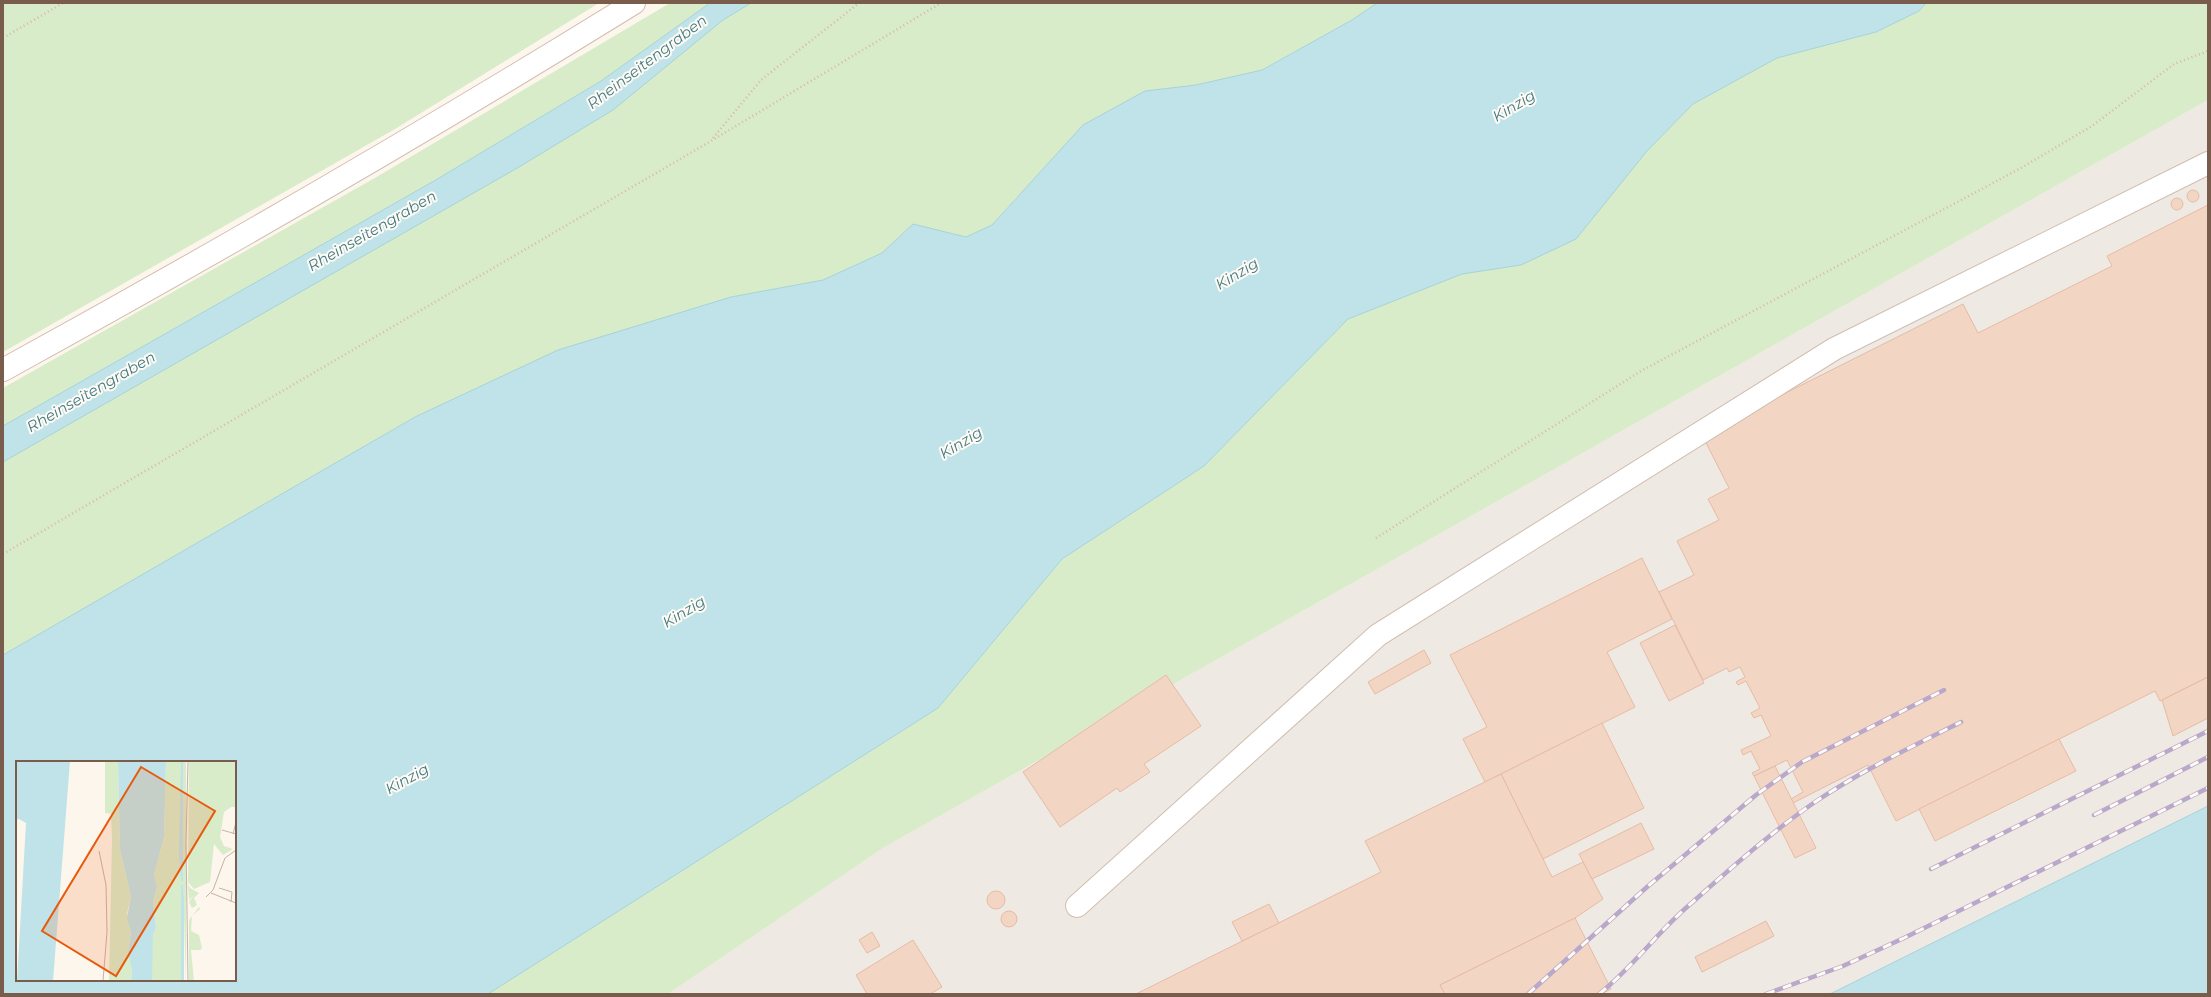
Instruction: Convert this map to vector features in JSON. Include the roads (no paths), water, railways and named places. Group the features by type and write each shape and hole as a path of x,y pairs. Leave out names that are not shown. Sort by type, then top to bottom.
{"street":[{"path":"3,370 87,324 491,91 634,3"},
{"path":"1077,906 1378,634 1834,349 2208,163"}],"water":[{"name":"Rheinseitengraben","path":"710,3 751,3 723,20 613,110 519,167 3,462 3,426 434,181 601,81"},
{"name":"Kinzig","path":"1377,3 1926,3 1919,11 1876,32 1777,58 1693,104 1647,151 1576,239 1521,265 1462,274 1348,319 1204,466 1062,559 938,708 488,994 3,994 3,655 415,417 558,350 731,297 823,280 882,253 913,224 966,237 992,225 1083,125 1145,91 1196,85 1262,70 1352,20"},
{"path":"2208,806 2208,994 1830,994"}],"railway":[{"path":"1528,994 1647,887 1756,795 1802,762 1944,690"},
{"path":"1599,994 1611,984 1676,917 1782,826 1815,802 1868,770 1961,722"},
{"path":"1931,869 2208,731"},
{"path":"2094,815 2208,757"},
{"path":"1766,994 1843,966 1904,938 2208,788"}]}
